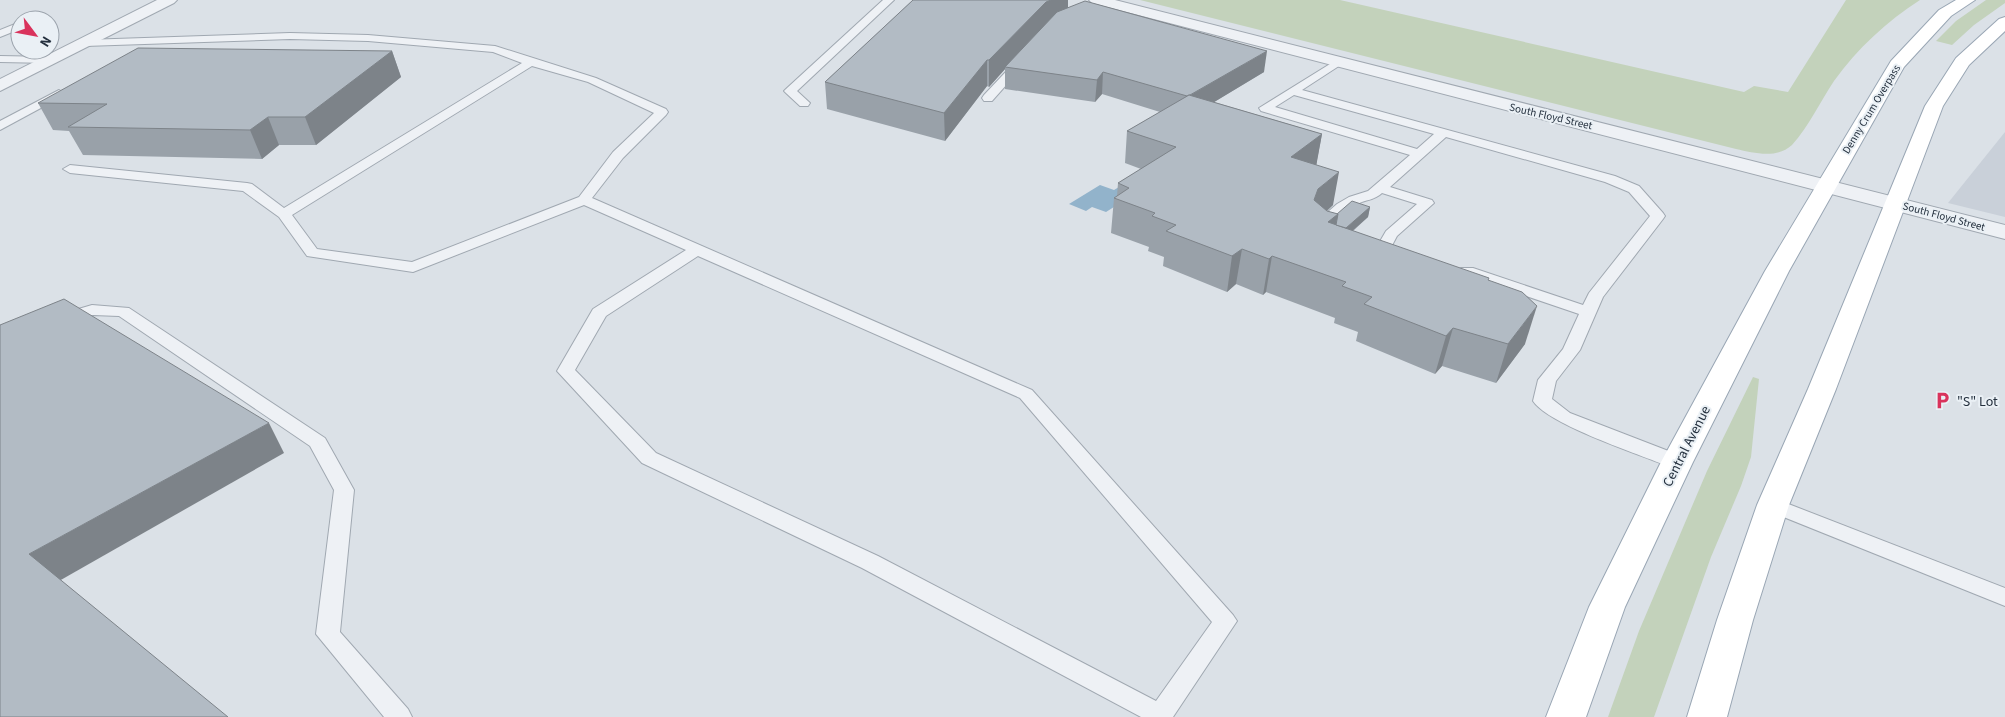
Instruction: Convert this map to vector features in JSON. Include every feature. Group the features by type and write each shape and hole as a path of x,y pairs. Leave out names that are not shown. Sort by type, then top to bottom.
{"main road":[{"name":"Denny Crum Overpass","path":"1826,184 1896,64 1945,13 1967,0"},
{"path":"1706,717 1735,620 1773,506 1934,106 1962,62 2005,22"},
{"name":"Central Avenue","path":"1566,717 1607,607 1678,462 1777,270 1826,184"}],"street":[{"path":"60,55 168,0"},
{"name":"South Floyd Street","path":"1102,5 1826,184 2005,232"},
{"path":"0,86 50,60"}],"lane":[{"path":"804,103 790,91 890,0"},
{"path":"70,169 247,187 284,214 312,253 413,267 584,200 618,156 662,112 592,80 495,50 368,38 290,36 85,43"},
{"path":"133,54 158,41"},
{"path":"988,98 1026,57"},
{"path":"284,214 531,62"},
{"path":"1338,62 1265,108 1419,154"},
{"path":"0,126 67,90"},
{"path":"1294,91 1610,179 1634,189 1658,216 1596,296 1570,350 1547,380 1542,401 1563,417 1678,462"},
{"path":"1326,241 1316,235 1318,228 1342,207 1354,200 1373,194 1443,133"},
{"path":"1380,188 1427,203 1392,234 1383,250"},
{"path":"584,200 1026,394 1225,621 1160,715 870,562 649,458 566,371 599,313 696,250"},
{"path":"1365,249 1400,253"},
{"path":"1453,267 1588,312"},
{"path":"46,325 92,310 123,311 318,442 344,490 328,634 399,717"},
{"path":"1773,506 2005,596"}],"shaded area":[{"path":"2005,132 2005,217 1948,203 1952,198"}],"green space":[{"path":"1140,0 1340,0 1744,92 1754,86 1788,92 1846,0 1920,0 1884,26 1852,58 1834,81 1809,122 1792,145 1779,152 1765,154 1736,149"},
{"path":"1986,0 2005,0 2005,3 1974,25 1952,45 1936,41 1956,21"},
{"path":"1753,377 1759,379 1751,457 1711,557 1654,717 1608,717 1639,631 1707,471"}],"water":[{"path":"1100,185 1114,190 1119,187 1136,193 1106,212 1092,207 1086,211 1069,204"}],"building":[{"path":"913,0 1051,0 1046,2 987,60 944,113 825,82"},
{"path":"1085,1 1267,51 1187,96 1103,72 1097,80 1005,67 1057,12"},
{"path":"138,48 392,51 305,117 268,117 250,130 68,127 107,104 38,103"},
{"path":"1189,95 1322,134 1291,157 1339,172 1318,189 1314,200 1327,211 1338,214 1328,222 1489,278 1488,280 1522,292 1537,306 1508,344 1453,328 1446,336 1364,304 1372,297 1342,286 1346,282 1272,256 1269,259 1242,249 1232,256 1166,231 1176,225 1152,216 1155,213 1114,198 1129,188 1118,183 1176,147 1127,131"},
{"path":"1352,201 1370,207 1346,228 1336,225 1337,214"},
{"path":"64,299 269,423 29,554 228,717 0,717 0,325"}],"place":[{"name":"\"S\" Lot","path":"1943,401"}]}
